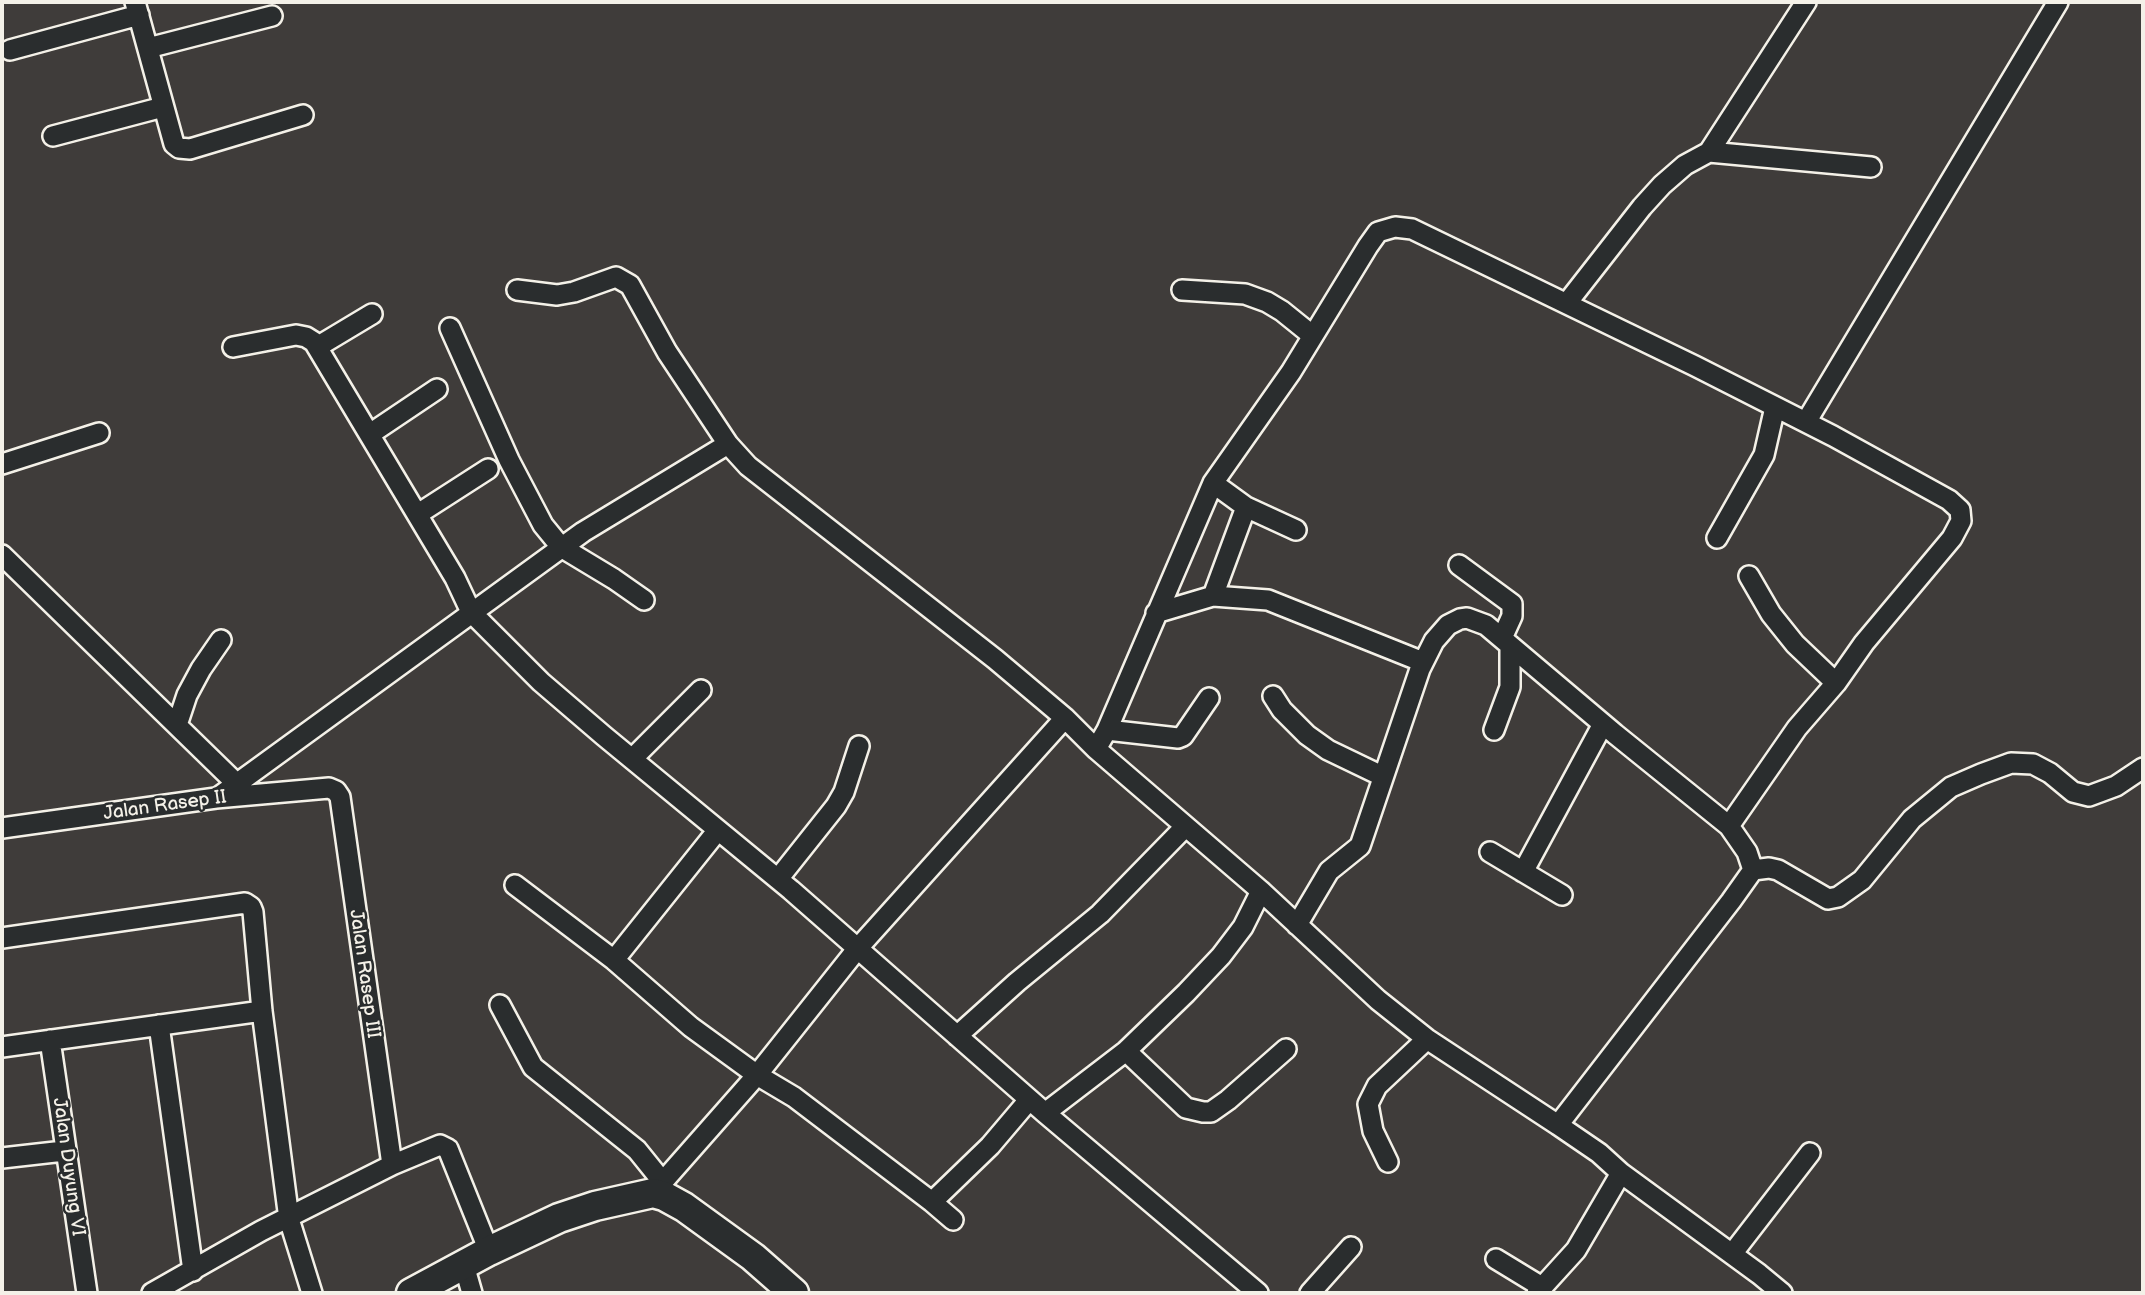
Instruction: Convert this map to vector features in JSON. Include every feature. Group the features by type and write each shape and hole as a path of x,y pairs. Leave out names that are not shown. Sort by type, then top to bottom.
{"street":[{"path":"1567,303 1662,185 1685,165 1709,152 1806,2"},
{"path":"1806,422 2058,2"},
{"path":"10,50 137,9 174,144 179,148 190,149 303,115"},
{"path":"148,48 272,16"},
{"path":"53,136 163,107"},
{"path":"1709,152 1871,167"},
{"path":"1096,749 1107,730 1213,483 1266,410 1378,232 1395,228 1412,229 1806,422 1950,500 1960,510 1961,521 1952,538 1797,728 1729,826"},
{"path":"517,290 557,295 574,292 616,276 623,279 637,295 667,352 727,444 748,466 995,659 1065,718 1096,749 1261,891 1378,1000 1427,1039 1599,1153 1782,1293"},
{"path":"1182,290 1245,294 1282,311 1313,336"},
{"path":"317,347 372,314"},
{"path":"450,328 509,460 543,524 561,547 644,600"},
{"path":"233,347 296,335 306,337 317,347 418,514 455,578 471,612 541,682 778,879 1029,1100 1258,1293"},
{"path":"370,434 437,389"},
{"path":"1717,538 1764,456 1775,407"},
{"path":"2,464 99,433"},
{"path":"216,798 561,547 727,444"},
{"path":"418,514 488,469"},
{"path":"1213,483 1246,507 1296,530"},
{"path":"1213,596 1246,507"},
{"path":"2,555 237,784"},
{"path":"1460,565 1512,604 1506,642 1510,687 1494,730"},
{"path":"1749,576 1771,614 1795,644 1836,683"},
{"path":"1156,613 1213,596 1268,600 1423,662"},
{"path":"1297,925 1329,870 1360,846 1423,662 1434,641 1448,625 1468,618 1486,625 1729,826 1747,852 1753,870"},
{"path":"177,725 192,686 220,640"},
{"path":"632,759 701,690"},
{"path":"1273,696 1282,710 1307,735 1328,750 1382,776"},
{"path":"1107,730 1178,738 1183,736 1209,698"},
{"path":"411,1293 489,1251 559,1218 658,1187 757,1075 858,948 1065,718"},
{"path":"1523,872 1603,724"},
{"path":"778,879 836,806 844,792 859,746"},
{"path":"1558,1125 1753,870 1778,870 1828,899 1838,897 1861,880 1912,818 1951,787 1981,774 2011,763 2033,764 2050,773 2073,792 2089,796 2116,786 2143,768"},
{"name":"Jalan Rasep II","path":"2,828 216,798 330,788"},
{"name":"Jalan Rasep III","path":"330,788 340,797 392,1165"},
{"path":"957,1036 1017,982 1100,914 1185,827"},
{"path":"614,960 718,830"},
{"path":"1490,852 1562,895"},
{"path":"515,885 614,960 691,1027 757,1075 794,1097 953,1220"},
{"path":"1045,1113 1126,1051 1221,956 1243,927 1261,891"},
{"path":"2,938 245,903 253,912 261,1012 289,1219 312,1293"},
{"path":"500,1005 533,1067 637,1150 664,1196 684,1207 752,1257 794,1293"},
{"path":"2,1046 261,1012"},
{"path":"159,1025 193,1271"},
{"path":"1388,1162 1373,1132 1368,1104 1377,1086 1427,1039"},
{"name":"Jalan Duyung VI","path":"50,1040 87,1293"},
{"path":"1126,1051 1186,1108 1211,1112 1286,1049"},
{"path":"932,1202 990,1146 1029,1100"},
{"path":"152,1293 261,1231 392,1165 440,1145 448,1149 489,1251"},
{"path":"2,1158 65,1151"},
{"path":"1732,1254 1810,1153"},
{"path":"1496,1259 1539,1290 1576,1250 1622,1173"},
{"path":"1310,1293 1351,1247"},
{"path":"464,1265 472,1293"}]}
